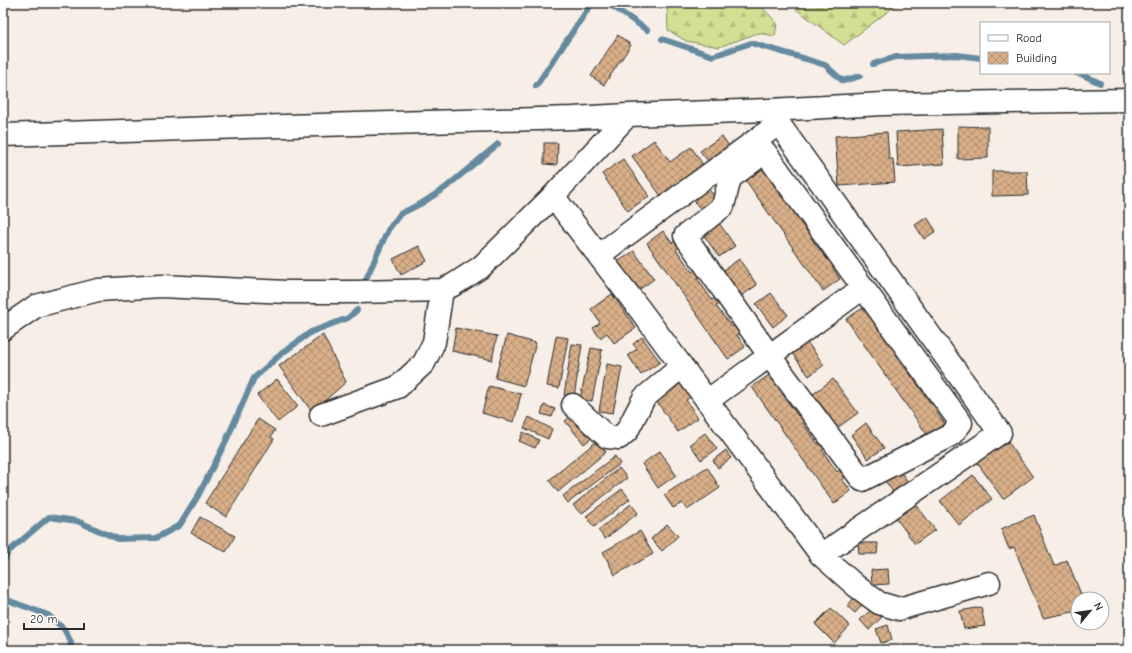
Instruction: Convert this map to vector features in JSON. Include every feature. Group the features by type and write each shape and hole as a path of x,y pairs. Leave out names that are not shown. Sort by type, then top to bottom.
{"street":[{"path":"3,135 573,118 628,114 773,117 883,104 1129,100"},
{"path":"3,329 36,306 98,290 161,286 288,292 442,290 453,285 481,266 553,196 628,114"},
{"path":"599,255 773,117"},
{"path":"773,117 1000,433 821,556"},
{"path":"765,152 962,423 951,435 862,480 769,355 685,236 723,206 730,178 765,152"},
{"path":"553,196 641,311 821,556 878,603 899,609 990,583"},
{"path":"707,401 863,288"},
{"path":"321,415 398,387 424,363 434,342 442,290"},
{"path":"573,405 607,437 619,438 627,431 644,398 681,367"}],"green space":[{"path":"667,3 758,3 777,23 775,36 758,33 719,47 686,41 668,30"},
{"path":"802,3 899,3 844,45 796,9"}],"building":[{"path":"618,35 631,45 604,85 591,76"},
{"path":"958,126 988,127 988,158 958,159"},
{"path":"942,129 944,164 898,167 896,132"},
{"path":"887,132 889,159 893,159 895,182 839,186 835,136"},
{"path":"722,136 729,146 708,161 700,151"},
{"path":"654,140 670,162 691,147 704,166 661,196 632,156"},
{"path":"544,143 558,143 557,165 544,164"},
{"path":"623,159 649,196 628,211 602,174"},
{"path":"758,163 767,175 770,174 774,179 771,181 787,204 790,202 795,208 792,210 807,232 811,230 815,236 811,238 827,259 830,257 835,265 832,267 840,279 823,291 742,175"},
{"path":"992,171 1027,171 1028,195 992,196"},
{"path":"707,187 717,200 702,211 692,198"},
{"path":"927,217 936,231 924,239 915,225"},
{"path":"719,223 735,246 719,257 703,234"},
{"path":"663,231 672,243 675,241 679,247 676,249 692,272 695,270 700,276 697,278 712,300 716,298 720,304 716,306 732,327 735,325 740,333 737,335 745,347 728,359 647,243"},
{"path":"419,246 427,261 401,275 393,259"},
{"path":"634,251 654,279 636,292 616,263"},
{"path":"739,259 757,285 740,297 721,272"},
{"path":"771,293 788,315 773,327 756,304"},
{"path":"612,294 636,328 614,343 607,333 600,338 593,328 600,323 591,309"},
{"path":"863,308 872,320 875,318 879,324 876,326 892,348 895,346 899,352 896,355 912,377 915,374 919,380 916,382 931,404 934,402 939,409 936,411 945,424 928,436 846,319"},
{"path":"456,328 497,336 492,360 452,351"},
{"path":"323,335 346,382 312,412 279,366"},
{"path":"507,335 536,343 524,386 495,378"},
{"path":"556,336 568,338 559,388 547,386"},
{"path":"642,337 660,362 641,375 628,355 637,349 633,344"},
{"path":"807,342 824,365 809,376 792,353"},
{"path":"572,344 582,345 574,397 564,395"},
{"path":"591,348 602,350 592,401 580,399"},
{"path":"607,364 622,367 613,413 599,411"},
{"path":"769,375 778,387 780,385 784,391 782,393 798,416 801,414 805,420 802,422 818,444 821,442 825,448 822,450 837,472 840,469 845,477 842,479 851,491 834,504 752,387"},
{"path":"277,379 298,406 278,422 257,395"},
{"path":"833,379 858,413 837,428 813,394"},
{"path":"679,382 690,397 686,400 698,418 678,432 655,399"},
{"path":"489,386 521,394 514,422 482,413"},
{"path":"544,405 555,409 552,417 541,414"},
{"path":"573,414 593,437 584,444 565,421"},
{"path":"529,417 552,429 548,439 524,428"},
{"path":"258,419 275,430 271,437 274,439 226,517 205,503"},
{"path":"866,423 884,448 868,459 851,435"},
{"path":"523,432 539,440 535,448 519,441"},
{"path":"705,433 717,449 701,460 690,444"},
{"path":"1006,439 1033,477 1003,499 976,461"},
{"path":"597,441 606,452 558,492 549,480"},
{"path":"726,450 731,458 718,468 713,460"},
{"path":"660,451 676,475 658,488 642,464"},
{"path":"615,456 620,464 568,503 563,496"},
{"path":"707,467 720,488 687,510 682,503 673,508 664,495"},
{"path":"619,468 627,478 581,514 573,505"},
{"path":"900,471 909,483 894,493 885,481"},
{"path":"973,475 992,499 959,525 940,501"},
{"path":"622,489 630,499 594,527 586,516"},
{"path":"631,504 638,513 605,539 598,530"},
{"path":"916,504 935,530 915,544 896,518"},
{"path":"1034,515 1054,566 1067,560 1080,591 1070,591 1070,613 1043,618 1014,547 1009,549 1001,529"},
{"path":"200,517 235,536 226,552 191,533"},
{"path":"667,524 678,536 662,551 651,539"},
{"path":"640,531 653,554 615,575 603,552"},
{"path":"858,543 878,543 877,554 859,554"},
{"path":"888,569 889,584 872,585 871,570"},
{"path":"855,597 863,604 855,613 847,606"},
{"path":"981,607 985,626 964,629 960,611"},
{"path":"831,608 850,626 834,643 815,624"},
{"path":"873,608 882,617 869,630 860,620"},
{"path":"888,625 892,640 881,643 876,629"}],"waterway":[{"path":"536,86 592,3"},
{"path":"608,3 647,30"},
{"path":"662,39 713,56 751,43 825,65 843,81 860,76"},
{"path":"873,64 895,57 957,55 980,58"},
{"path":"1081,74 1100,83"},
{"path":"366,279 388,230 400,214 422,203 445,188 498,144"},
{"path":"3,563 8,552 49,517 77,521 118,539 156,538 180,525 198,496 226,441 254,378 281,354 311,332 348,318 357,310"},
{"path":"3,596 10,601 48,615 64,629 71,642 70,650"}]}
